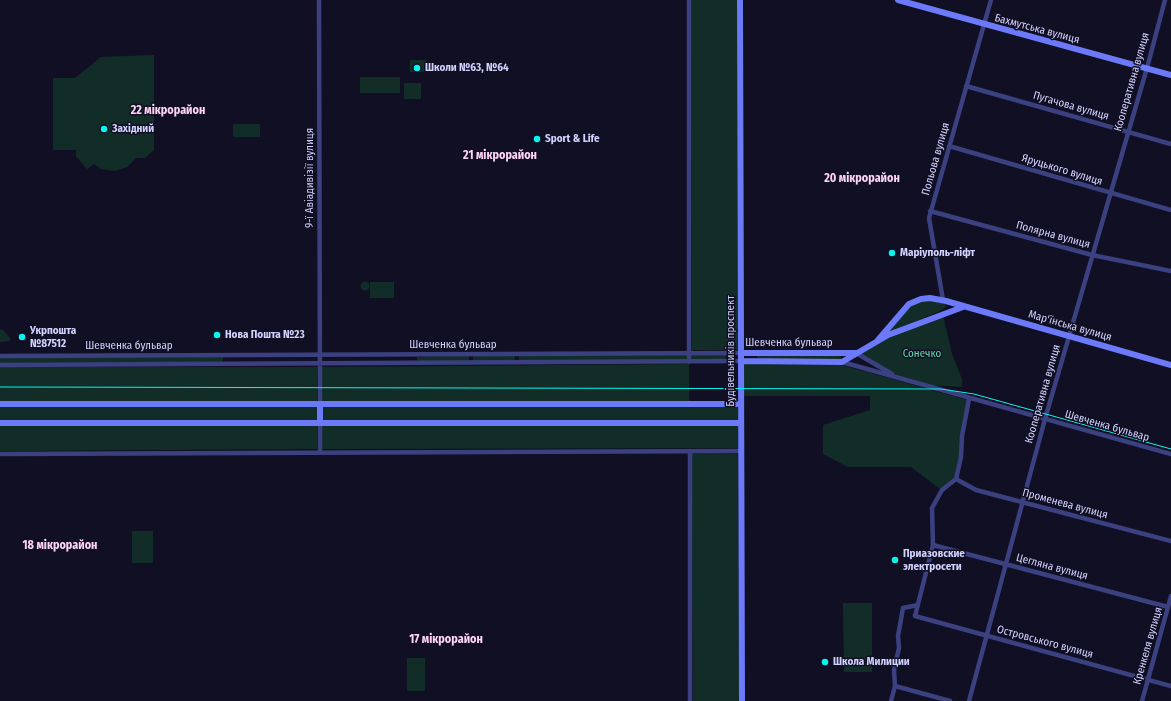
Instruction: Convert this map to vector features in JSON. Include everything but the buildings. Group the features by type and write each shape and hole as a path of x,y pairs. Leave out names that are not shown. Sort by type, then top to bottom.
{"main road":[{"name":"Будівельників проспект","path":"740,0 742,701"},
{"name":"Бахмутська вулиця","path":"898,0 983,25 1171,75"},
{"name":"Мар'їнська вулиця","path":"878,340 909,304 922,299 944,300 963,307 1171,365"},
{"path":"842,362 878,340 963,307"},
{"name":"Шевченка бульвар","path":"741,353 856,354"},
{"name":"Шевченка бульвар","path":"741,362 842,362"},
{"path":"0,404 741,404"},
{"path":"320,404 320,423"},
{"path":"0,423 741,423"}],"street":[{"name":"9-ї Авіадивізії вулиця","path":"319,0 320,404"},
{"path":"689,0 689,362"},
{"name":"Польова вулиця","path":"944,300 929,218 991,0"},
{"name":"Кооперативна вулиця","path":"969,701 1045,419 1127,132 1147,68 1165,0"},
{"name":"Пугачова вулиця","path":"966,86 1171,144"},
{"name":"Яруцького вулиця","path":"949,146 1109,194 1171,210"},
{"name":"Полярна вулиця","path":"930,212 1092,255 1171,272"},
{"name":"Шевченка бульвар","path":"0,356 741,353"},
{"name":"Шевченка бульвар","path":"856,354 898,378"},
{"path":"225,355 225,364"},
{"path":"415,355 415,364"},
{"name":"Шевченка бульвар","path":"0,365 741,362"},
{"name":"Шевченка бульвар","path":"842,362 969,399 1171,454"},
{"path":"891,701 895,686 894,670 899,648 898,636 903,608 918,605 932,544 932,508 936,498 942,490 956,479 961,457 962,436 969,399"},
{"path":"320,423 320,452"},
{"path":"0,454 741,450"},
{"path":"690,451 690,701"},
{"name":"Променева вулиця","path":"956,479 976,490 1171,540"},
{"name":"Цегляна вулиця","path":"932,544 1168,607"},
{"name":"Кренкеля вулиця","path":"1142,701 1171,596"},
{"name":"Островського вулиця","path":"918,605 915,616 1171,686"},
{"path":"895,686 950,701"}],"green space":[{"path":"691,0 737,0 738,350 692,350"},
{"name":"Західний","path":"154,55 154,150 145,158 136,158 127,167 114,171 101,169 94,164 87,169 76,156 76,150 53,150 53,78 75,78 101,57"},
{"path":"410,60 426,60 426,72 410,72"},
{"path":"360,77 400,77 400,93 360,93"},
{"path":"404,83 421,83 421,99 404,99"},
{"path":"233,124 260,124 260,137 233,137"},
{"path":"365,281 370,286 365,291 360,286"},
{"path":"370,282 394,282 394,298 370,298"},
{"path":"930,300 945,303 946,307 938,312 887,333 910,306"},
{"name":"Сонечко","path":"943,315 952,354 962,379 962,387 927,385 899,377 860,353 879,342"},
{"path":"2,329 10,338 10,341 0,342 0,330"},
{"path":"687,355 687,360 519,361 519,356"},
{"path":"691,355 726,355 726,360 691,360"},
{"path":"757,355 841,355 841,360 757,360"},
{"path":"469,356 469,361 417,362 417,357"},
{"path":"473,356 515,356 515,361 473,361"},
{"path":"223,357 223,362 0,363 0,358"},
{"path":"689,364 689,401 322,401 322,367"},
{"path":"744,364 842,365 967,400 959,457 954,478 940,489 911,467 848,467 823,454 823,425 870,410 870,396 744,396"},
{"path":"0,367 317,367 317,401 0,401"},
{"path":"0,406 317,406 317,420 0,420"},
{"path":"322,406 738,406 738,420 322,420"},
{"path":"738,425 738,448 322,449 322,426"},
{"path":"0,426 317,426 317,449 0,451"},
{"path":"692,454 738,454 739,701 693,701"},
{"path":"132,531 153,531 153,563 132,563"},
{"path":"843,603 872,603 872,672 844,672"},
{"path":"407,658 425,658 425,691 407,691"}],"tram line":[{"path":"0,387 941,389 974,394 1171,449"}],"place":[{"name":"Школи №63, №64","path":"417,68"},
{"name":"Західний","path":"104,129"},
{"name":"Sport & Life","path":"537,139"},
{"name":"Маріуполь-ліфт","path":"892,253"},
{"name":"Нова Пошта №23","path":"217,335"},
{"name":"Укрпошта №87512","path":"22,337"},
{"name":"Приазовские электросети","path":"895,560"},
{"name":"Школа Милиции","path":"825,662"}],"district":[{"name":"22 мікрорайон","path":"168,111"},
{"name":"21 мікрорайон","path":"500,156"},
{"name":"20 мікрорайон","path":"862,179"},
{"name":"18 мікрорайон","path":"60,546"},
{"name":"17 мікрорайон","path":"446,640"}]}
